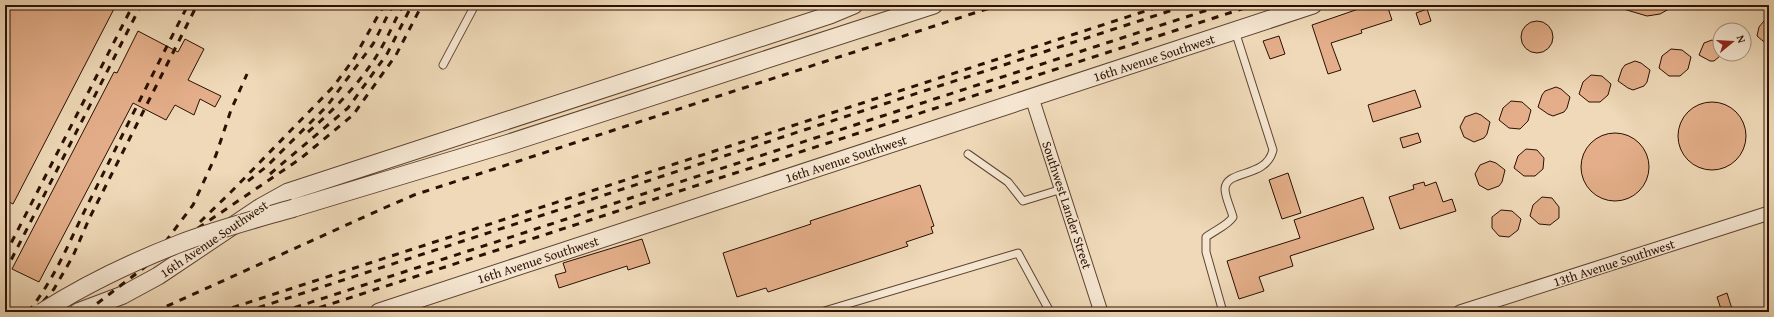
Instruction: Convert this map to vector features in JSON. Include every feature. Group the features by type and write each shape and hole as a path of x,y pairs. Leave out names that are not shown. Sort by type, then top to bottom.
{"street":[{"path":"42,312 73,293 125,266 182,243 506,144 934,5"},
{"name":"16th Avenue Southwest","path":"379,312 1312,5"},
{"name":"16th Avenue Southwest","path":"78,312 123,295 158,276 260,206 288,192 845,7"},
{"name":"Southwest Lander Street","path":"1032,98 1101,312"},
{"name":"13th Avenue Southwest","path":"1460,312 1769,213"}],"lane":[{"path":"443,65 475,5"},
{"path":"1223,312 1206,252 1206,237 1218,228 1228,224 1233,217 1225,190 1228,182 1240,175 1262,168 1271,158 1273,150 1235,31"},
{"path":"968,154 1008,182 1023,201 1062,189"},
{"path":"821,312 1018,253 1047,311"}],"building":[{"path":"5,5 116,5 13,204 5,200"},
{"path":"1370,5 1387,5 1392,20 1361,30 1362,33 1331,43 1341,70 1328,74 1312,25"},
{"path":"1620,5 1676,5 1660,14 1647,16 1620,8"},
{"path":"1427,9 1431,21 1420,25 1416,13"},
{"path":"1769,15 1769,46 1757,36 1759,27"},
{"path":"1534,21 1540,21 1549,25 1553,37 1549,49 1540,53 1534,53 1525,49 1521,40 1521,34 1525,25"},
{"path":"138,31 178,52 185,39 204,49 188,80 221,96 215,107 200,99 194,115 175,105 166,120 133,103 39,282 12,269 114,72 117,73"},
{"path":"1279,36 1285,54 1270,59 1263,41"},
{"path":"1712,40 1712,61 1699,55 1704,43"},
{"path":"1671,49 1682,50 1691,57 1688,69 1680,76 1669,76 1659,68 1662,56"},
{"path":"1635,61 1641,63 1650,70 1647,82 1644,86 1633,90 1618,81 1625,65"},
{"path":"1591,75 1602,76 1611,84 1608,95 1600,102 1589,102 1579,94 1583,82"},
{"path":"1556,87 1561,89 1570,97 1567,108 1564,112 1553,116 1538,107 1545,91"},
{"path":"1415,90 1421,107 1373,122 1368,105"},
{"path":"1511,101 1522,102 1531,110 1528,121 1520,129 1509,128 1499,120 1503,108"},
{"path":"1712,102 1725,105 1736,112 1743,123 1746,136 1743,149 1736,160 1725,167 1712,170 1699,167 1688,160 1681,149 1678,136 1681,123 1688,112 1699,105"},
{"path":"1476,113 1490,122 1487,134 1484,138 1474,142 1464,137 1460,127 1465,117"},
{"path":"1418,133 1421,142 1403,148 1400,138"},
{"path":"1615,133 1628,136 1639,143 1646,154 1649,167 1646,180 1639,191 1628,198 1615,201 1602,198 1591,191 1584,180 1581,167 1584,154 1591,143 1602,136"},
{"path":"1526,149 1537,150 1544,158 1543,169 1535,176 1524,176 1514,168 1518,156"},
{"path":"1490,161 1496,163 1505,170 1502,182 1499,186 1488,190 1479,185 1475,174 1480,165"},
{"path":"1288,173 1301,213 1282,219 1269,180"},
{"path":"1424,182 1425,186 1436,182 1443,202 1452,199 1456,211 1400,229 1389,197 1414,189 1413,185"},
{"path":"920,185 934,226 931,227 933,233 906,242 908,246 768,292 766,288 737,297 723,253 811,224 810,221"},
{"path":"1363,197 1374,229 1290,256 1293,266 1259,277 1264,291 1239,299 1227,261 1300,238 1294,220"},
{"path":"1542,197 1552,198 1559,207 1559,218 1550,225 1539,224 1530,216 1533,205"},
{"path":"1501,210 1512,211 1521,219 1518,230 1509,237 1499,236 1492,228 1492,217"},
{"path":"642,239 650,263 628,270 627,266 559,288 555,275 566,272 563,263"},
{"path":"1727,293 1733,312 1722,312 1717,297"}],"railway":[{"path":"5,255 133,5"},
{"path":"5,272 141,5"},
{"path":"28,312 38,299 55,271 188,5"},
{"path":"34,312 54,289 73,256 89,219 197,5"},
{"path":"200,222 333,87 353,60 384,5"},
{"path":"248,181 266,167 327,106 373,44 393,5"},
{"path":"308,132 338,104 364,74 382,46 403,5"},
{"path":"270,174 348,108 387,54 412,5"},
{"path":"86,312 179,241 300,159 353,115 396,55 422,5"},
{"path":"154,312 414,195 999,5"},
{"path":"219,312 1164,5"},
{"path":"245,312 1188,5"},
{"path":"281,312 1223,5"},
{"path":"306,312 1254,5"},
{"path":"157,253 193,205 216,155 231,110 247,74"}]}
